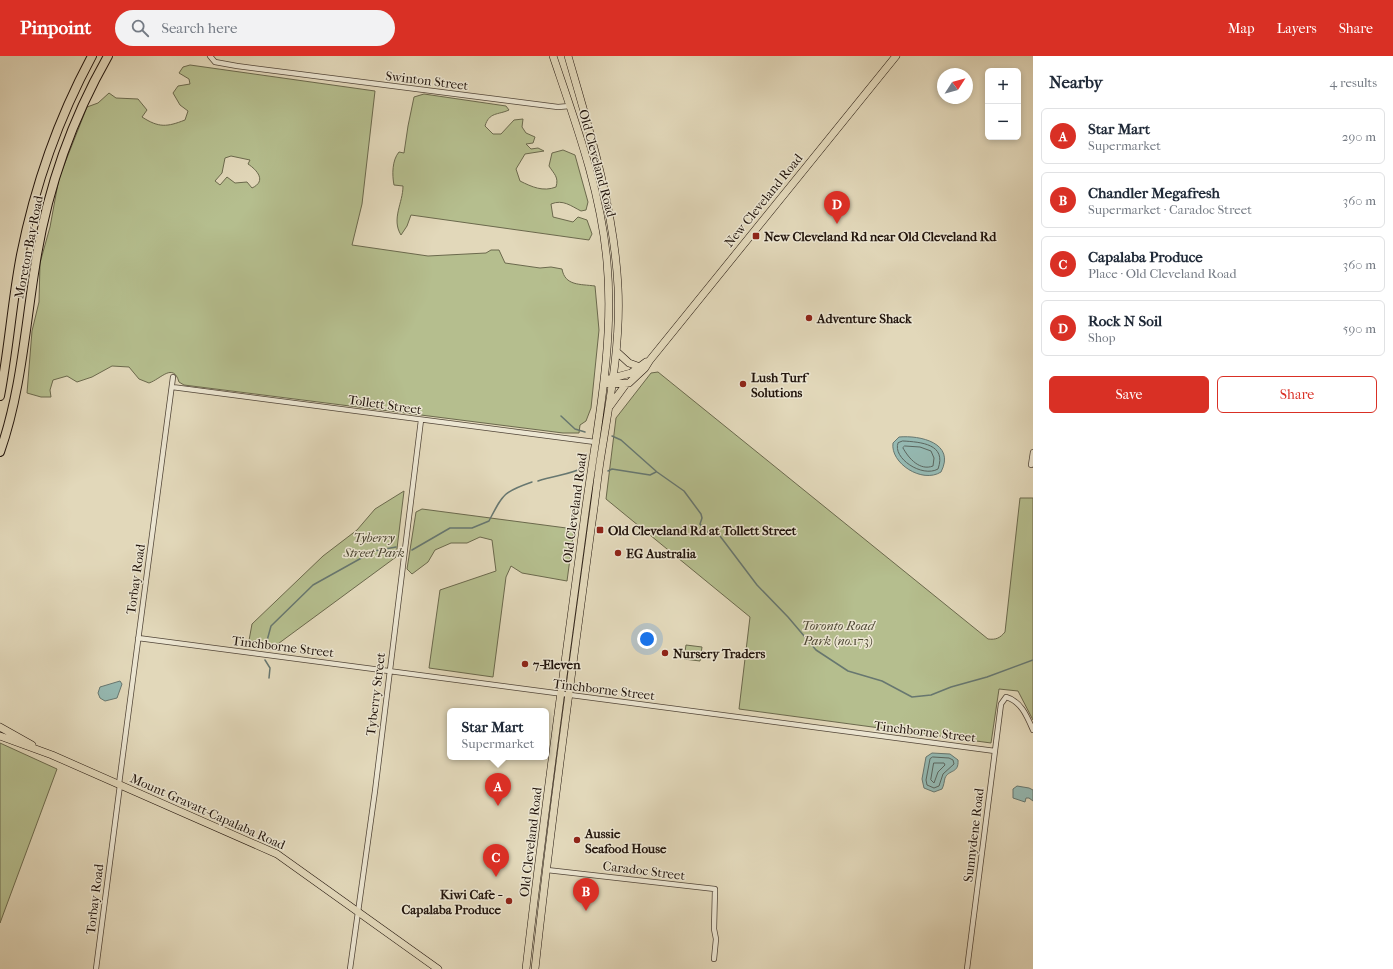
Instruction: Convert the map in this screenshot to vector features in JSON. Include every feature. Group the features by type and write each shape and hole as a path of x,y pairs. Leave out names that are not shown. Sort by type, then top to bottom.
{"highway":[{"name":"Moreton Bay Road","path":"0,396 21,256 37,189 65,111 92,56"},
{"name":"Moreton Bay Road","path":"0,452 17,384 34,267 47,208 74,128 91,88 108,56"}],"main road":[{"name":"Old Cleveland Road","path":"526,969 603,381 609,308 605,247 594,187 570,106 553,56"},
{"name":"Old Cleveland Road","path":"535,969 600,462 610,406 617,352 618,289 612,230 596,155 568,56"},
{"name":"New Cleveland Road","path":"603,381 613,381 626,384 644,370 650,360 896,56"},
{"path":"617,352 629,363 640,367"},
{"name":"New Cleveland Road","path":"613,381 631,373 650,360"},
{"path":"610,406 626,384"},
{"name":"Mount Gravatt-Capalaba Road","path":"0,727 37,748"},
{"name":"Mount Gravatt-Capalaba Road","path":"0,736 37,748 277,854 438,969"}],"street":[{"name":"Swinton Street","path":"210,57 215,62 237,66 551,106 570,106"},
{"name":"Torbay Road","path":"96,969 173,377"},
{"name":"Tollett Street","path":"172,387 595,442"},
{"name":"Tyberry Street","path":"350,969 359,912 358,908 368,842 421,420"},
{"path":"1031,465 1033,452"},
{"name":"Tinchborne Street","path":"138,638 561,695 995,751"},
{"name":"Sunnydene Road","path":"967,969 1001,704 1006,697 1014,699 1022,708 1033,730"},
{"name":"Caradoc Street","path":"547,870 715,890 714,929 716,939 714,959"}],"green space":[{"path":"190,65 375,91 362,204 352,245 428,256 486,253 491,250 499,250 505,263 540,268 551,267 562,269 566,279 574,283 595,286 599,330 591,408 586,421 580,425 579,433 563,433 184,385 179,382 173,373 170,372 149,383 139,379 129,367 112,366 92,377 77,382 67,376 53,380 50,390 51,397 41,397 27,393 32,331 39,302 40,263 50,227 59,178 87,107 98,103 109,93 116,98 138,99 147,110 142,117 158,125 168,125 185,120 188,111 180,105 173,93 178,86 190,84 189,79 179,73 183,67","holes":["231,156 250,160 248,164 255,169 260,179 257,185 252,188 247,182 235,183 227,177 220,185 215,181 222,173 225,158"]},
{"path":"424,94 506,106 509,110 491,116 487,121 485,126 493,134 501,134 514,120 523,119 522,127 526,133 535,137 533,143 526,144 531,149 538,148 544,151 525,154 516,169 520,181 529,185 542,189 556,187 556,178 549,166 552,153 563,150 575,155 588,202 586,210 581,211 559,202 551,204 553,217 573,222 578,217 587,220 592,234 589,240 411,215 407,226 401,235 398,229 397,217 403,186 394,185 394,163 399,152 404,153 414,97"},
{"name":"Toronto Road Park (no.173)","path":"658,372 988,639 998,638 1005,632 1020,498 1033,498 1033,720 1018,691 999,689 991,743 739,709 750,617 606,499 616,418 651,373"},
{"name":"Tyberry Street Park","path":"404,491 396,557 271,649 248,646 252,624 323,556 357,530 375,509"},
{"path":"422,509 574,529 567,581 522,573 511,566 506,577 493,677 429,668 440,590 496,571 492,540 480,537 467,543 451,543 435,550 428,562 412,574 407,569 416,512"},
{"path":"686,645 702,647 700,661 684,659"},
{"path":"0,743 57,769 0,923"}],"water":[{"path":"899,437 925,440 934,443 940,448 944,454 944,462 941,472 933,475 925,475 909,470 897,458 893,450 893,443"},
{"path":"120,681 122,684 117,698 105,701 100,698 98,693 100,687"},
{"path":"932,753 950,754 958,760 957,767 945,778 942,789 934,792 924,788 922,779 926,757"},
{"path":"1017,786 1033,790 1033,801 1029,798 1026,798 1025,802 1013,798 1013,789"}],"waterway":[{"path":"561,416 575,429 585,432"},
{"path":"612,436 621,440 657,472 684,491 701,514 702,518 700,524 704,529 711,534 720,536 757,585 788,617 816,650 848,671 882,681 912,697 931,695 1033,660"},
{"path":"538,481 574,472 584,467"},
{"path":"608,471 612,469 650,475 656,472"},
{"path":"412,550 450,528 472,528 489,521 501,499 505,495 532,482"},
{"path":"265,648 271,626 313,585 374,551 396,547"},
{"path":"265,660 270,668 269,678"}],"place":[{"name":"Rock N Soil","path":"837,224"},
{"name":"New Cleveland Rd near Old Cleveland Rd","path":"756,236"},
{"name":"Adventure Shack","path":"809,318"},
{"name":"Lush Turf Solutions","path":"743,384"},
{"name":"Old Cleveland Rd at Tollett Street","path":"600,530"},
{"name":"EG Australia","path":"618,553"},
{"name":"Nursery Traders","path":"665,653"},
{"name":"7-Eleven","path":"525,664"},
{"name":"Star Mart","path":"498,806"},
{"name":"Aussie Seafood House","path":"577,840"},
{"name":"Capalaba Produce","path":"496,877"},
{"name":"Kiwi Cafe - Capalaba Produce","path":"509,901"},
{"name":"Chandler Megafresh","path":"586,911"}]}
